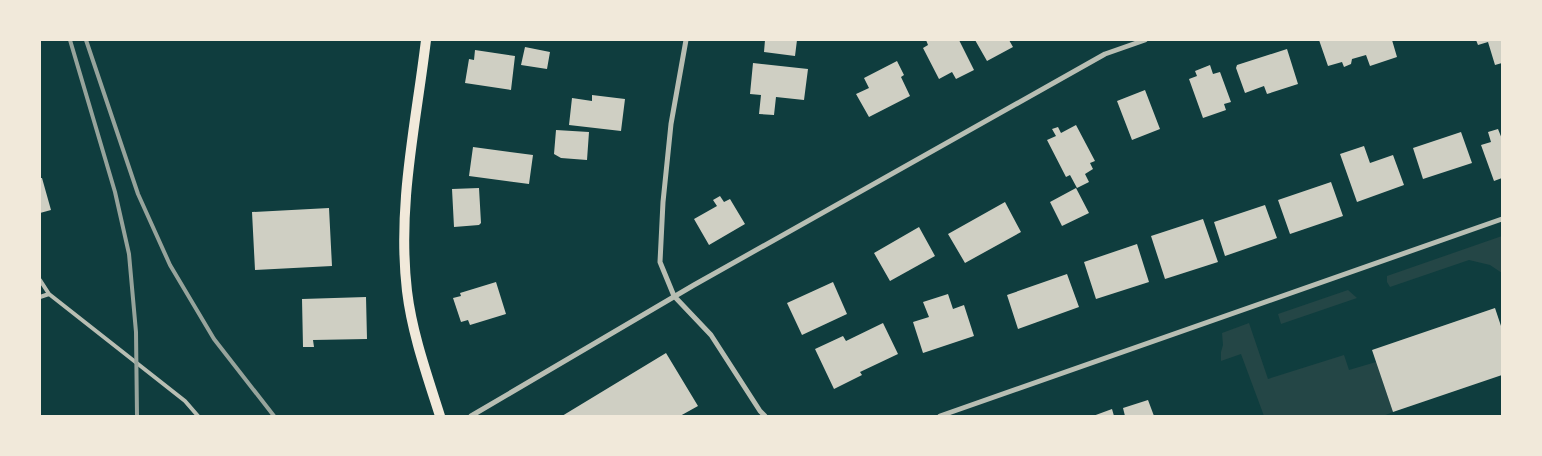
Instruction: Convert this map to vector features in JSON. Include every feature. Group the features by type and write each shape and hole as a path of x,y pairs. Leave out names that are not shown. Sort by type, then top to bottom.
{"main road":[{"path":"426,40 421,85 411,140 404,204 405,251 407,291 416,334 440,416"}],"street":[{"path":"686,40 671,124 663,202 660,262 674,296 711,335 765,416"},
{"path":"471,416 674,296 1105,54 1145,40"},
{"path":"940,416 1502,219"}],"lane":[{"path":"40,280 49,294 185,401 198,416"},
{"path":"40,297 49,294"}],"shaded area":[{"path":"1502,236 1502,273 1490,265 1469,260 1390,287 1387,282 1387,276"},
{"path":"1348,290 1357,298 1281,324 1278,314"},
{"path":"1249,323 1268,379 1344,355 1349,370 1376,362 1393,412 1383,416 1264,416 1241,354 1221,361 1222,333"}],"building":[{"path":"765,40 797,40 795,56 764,52"},
{"path":"926,40 959,40 974,70 956,79 952,72 939,79 923,48 928,45"},
{"path":"975,40 1009,40 1013,47 987,61"},
{"path":"1319,40 1392,40 1397,57 1370,66 1366,55 1352,59 1351,64 1344,67 1342,62 1328,66"},
{"path":"1476,40 1502,40 1502,63 1495,65 1488,42 1478,45"},
{"path":"525,47 550,52 547,69 521,65"},
{"path":"1287,49 1298,84 1267,94 1264,86 1245,93 1236,68 1237,65"},
{"path":"475,50 515,56 511,90 465,83 469,59 474,60"},
{"path":"897,61 904,75 901,77 910,96 869,117 856,94 869,88 864,78"},
{"path":"753,63 808,69 804,100 776,97 774,115 759,114 761,95 750,94"},
{"path":"1210,65 1213,74 1220,72 1231,102 1224,104 1226,110 1203,118 1189,79 1197,76 1195,71"},
{"path":"1145,90 1160,129 1132,140 1117,101"},
{"path":"592,95 625,99 621,131 569,125 572,98 592,101"},
{"path":"1076,125 1095,161 1090,163 1093,169 1085,174 1089,182 1077,188 1070,175 1066,177 1047,140 1056,136 1052,129 1058,127 1061,133"},
{"path":"1498,129 1502,139 1502,178 1494,181 1481,145 1491,142 1488,132"},
{"path":"556,130 589,132 587,160 561,158 554,154"},
{"path":"1461,132 1472,163 1423,179 1413,148"},
{"path":"1364,146 1370,163 1393,155 1404,185 1357,202 1340,154"},
{"path":"473,147 533,155 529,184 469,176"},
{"path":"40,178 42,178 51,210 40,213"},
{"path":"1331,182 1343,216 1290,234 1278,200"},
{"path":"479,188 481,223 479,225 454,227 452,189"},
{"path":"1076,188 1089,213 1062,226 1050,202"},
{"path":"720,196 724,202 730,199 745,224 709,245 694,219 717,206 713,200"},
{"path":"1005,202 1021,232 965,263 948,234"},
{"path":"1265,205 1277,238 1225,256 1214,222"},
{"path":"329,208 332,266 255,270 252,212"},
{"path":"1203,219 1218,262 1165,279 1151,236"},
{"path":"919,227 935,256 890,281 874,253"},
{"path":"1137,244 1149,282 1096,299 1084,262"},
{"path":"1067,274 1079,307 1018,329 1007,295"},
{"path":"496,282 506,314 470,325 468,320 461,322 453,298 461,296 460,293"},
{"path":"833,282 847,314 802,335 787,303"},
{"path":"948,294 953,309 964,305 974,336 923,353 913,322 929,317 923,302"},
{"path":"366,297 367,339 313,340 314,347 303,347 302,299"},
{"path":"1495,308 1502,329 1502,375 1393,412 1372,350"},
{"path":"883,323 898,354 860,372 862,375 834,389 815,349 843,336 846,341"},
{"path":"666,353 698,406 680,416 562,416"},
{"path":"1148,400 1154,416 1125,416 1123,408"},
{"path":"1112,409 1114,416 1093,416"}],"railway":[{"path":"70,40 115,192 129,254 136,332 137,416"},
{"path":"86,40 138,194 170,265 214,339 274,416"}]}
